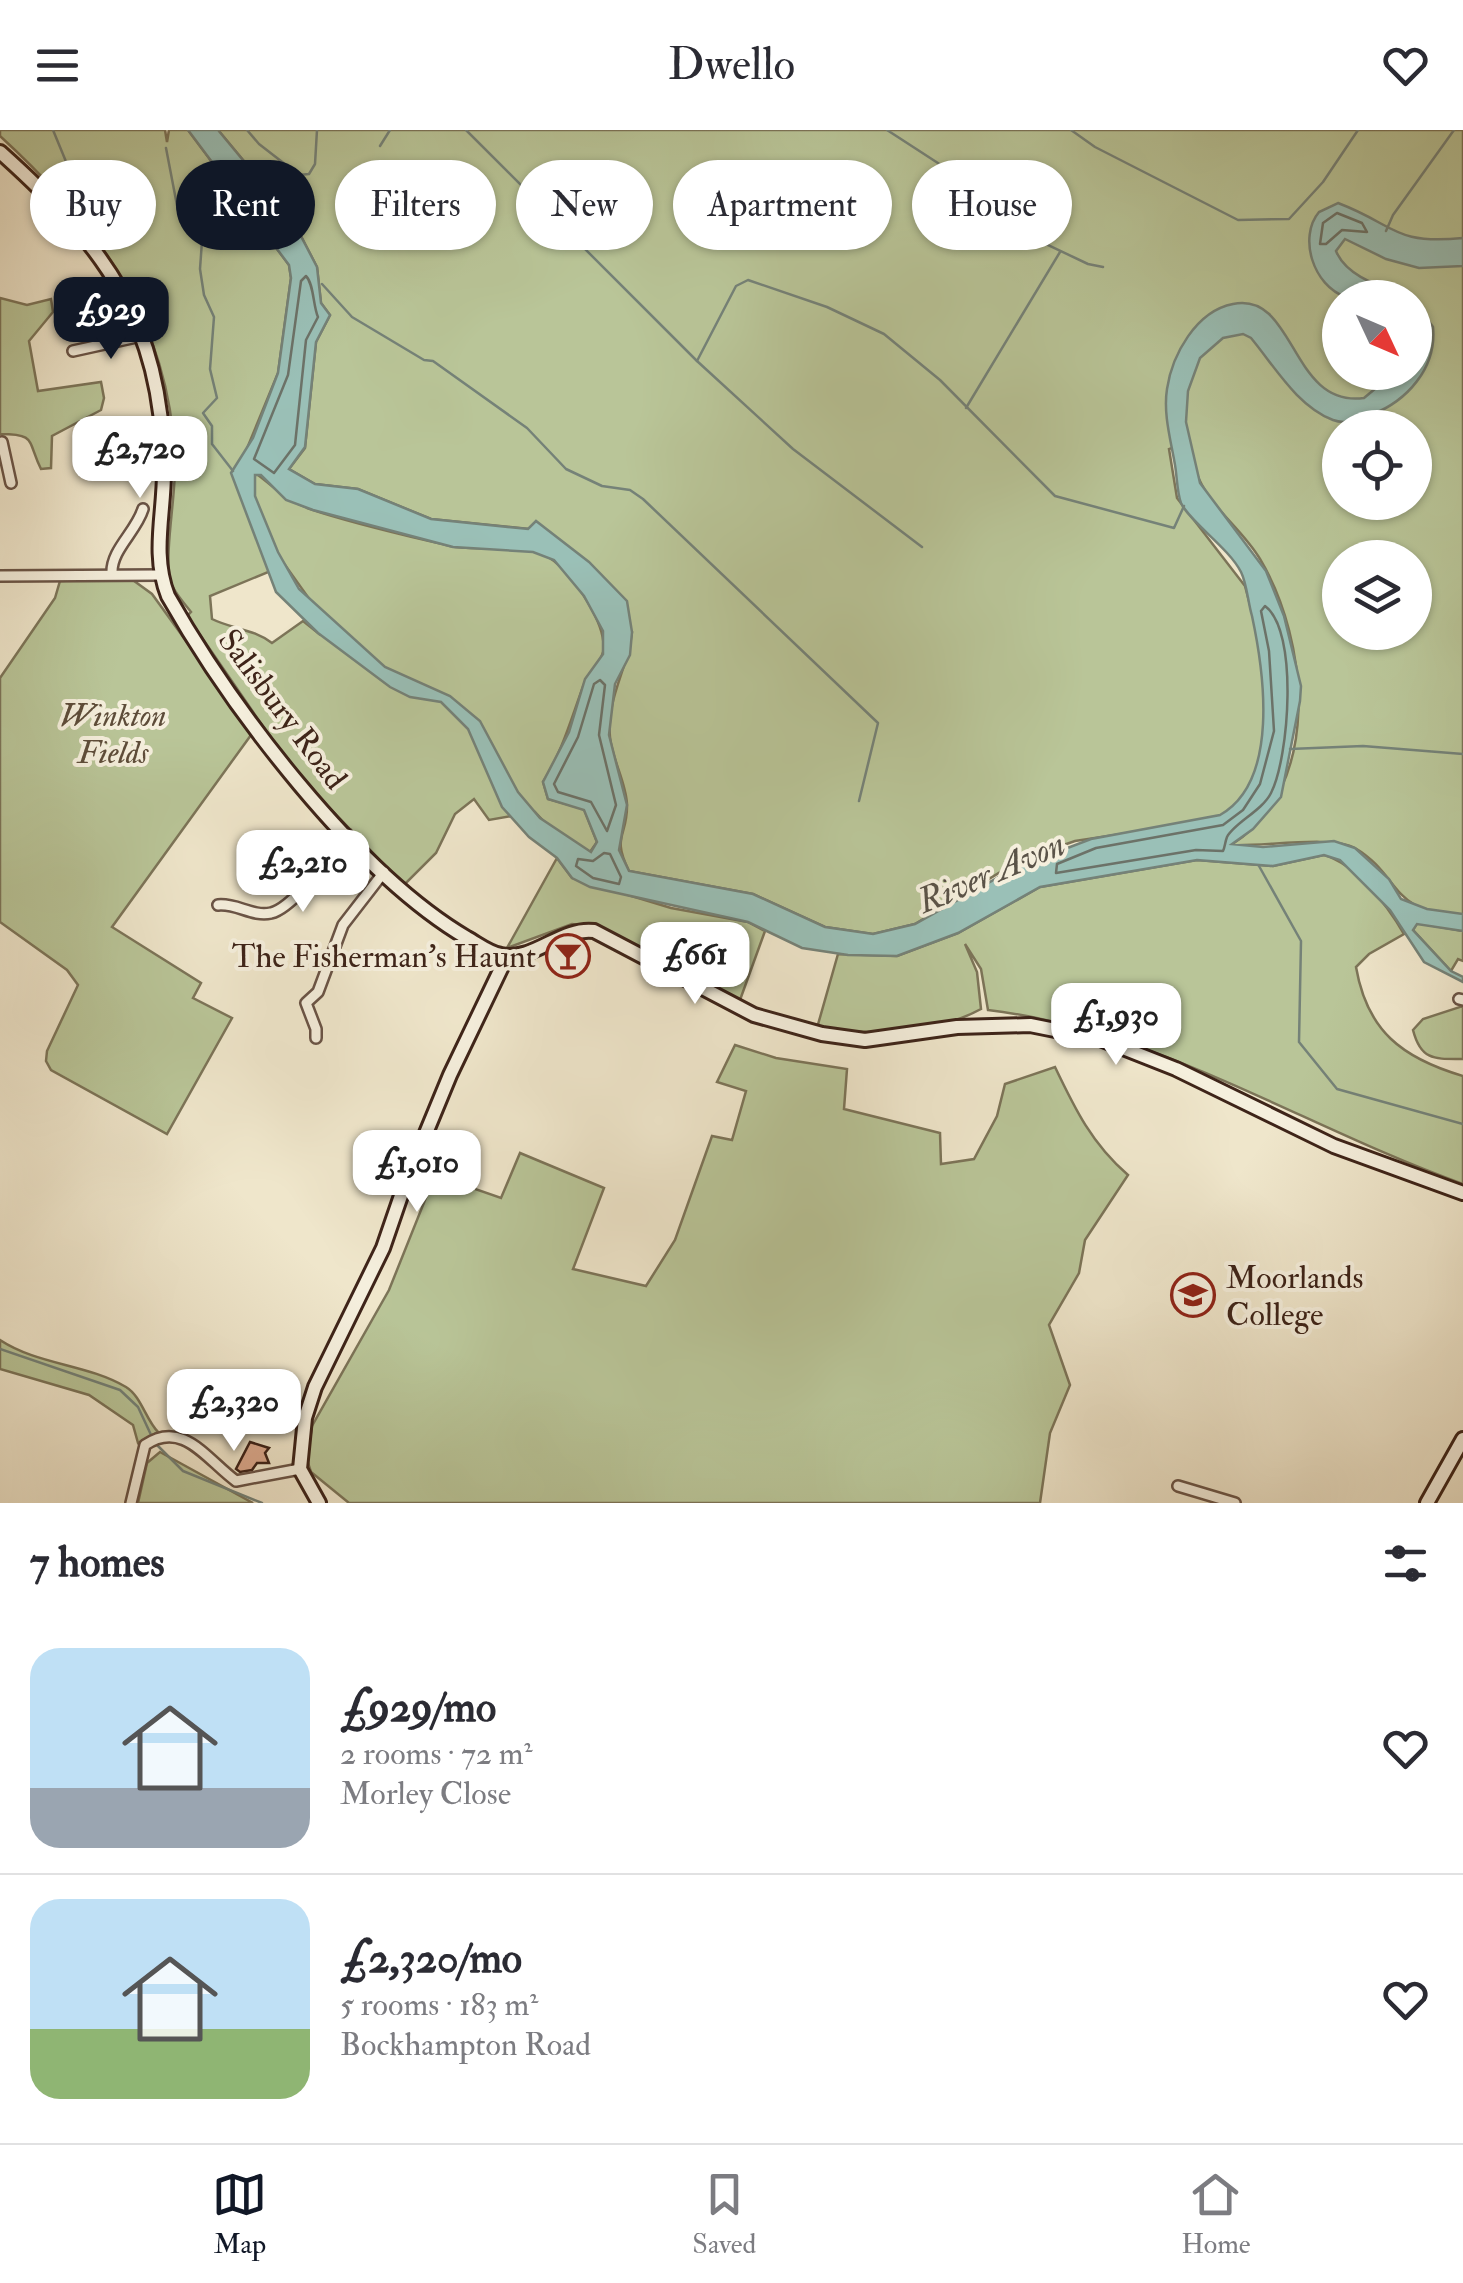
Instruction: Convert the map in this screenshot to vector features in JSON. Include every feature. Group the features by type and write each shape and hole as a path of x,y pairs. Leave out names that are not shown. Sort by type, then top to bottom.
{"main road":[{"path":"0,152 58,204 88,239 130,304 156,382 162,426 160,575"},
{"name":"Salisbury Road","path":"160,575 178,613 288,771 411,900 454,930 492,952 507,956"},
{"path":"319,1503 300,1469 305,1418 315,1387 383,1248 450,1075 507,956 523,954 576,929 594,931 754,1014 822,1034 865,1040 958,1027 1030,1024 1100,1038 1176,1069 1334,1146 1463,1193"},
{"path":"1426,1503 1463,1439"}],"street":[{"path":"73,350 141,336"},
{"path":"2,442 6,476"},
{"path":"112,574 112,564 143,510"},
{"path":"0,576 160,575"},
{"path":"218,905 232,904 254,914 274,913 292,899 348,834"},
{"path":"316,1038 306,1003 318,992 343,925 384,872"},
{"path":"131,1503 148,1443 158,1437 179,1436 236,1482 300,1469"},
{"path":"1178,1486 1234,1503"}],"green space":[{"path":"0,130 165,130 167,142 169,130 188,130 210,160 176,160 176,250 278,250 289,265 291,278 278,373 241,463 290,500 310,509 450,546 530,550 554,561 571,578 595,616 603,652 586,680 543,782 548,799 584,809 597,842 590,852 552,830 535,812 489,820 474,799 455,814 436,853 404,885 293,770 187,616 191,612 171,584 175,457 169,407 142,318 104,250 156,250 156,160 30,160 30,165 0,136","holes":["285,565 310,600 318,633 303,621 272,643 212,619 210,596"]},
{"path":"218,130 1463,130 1463,914 1422,909 1409,902 1370,859 1345,844 1231,845 1261,820 1281,788 1294,751 1297,670 1277,592 1253,549 1205,490 1189,442 1169,449 1177,498 1245,586 1265,662 1268,736 1252,787 1228,818 1075,841 1020,860 915,924 873,934 825,927 753,894 629,871 621,850 626,796 611,745 610,723 632,632 529,529 431,519 358,489 315,484 289,469 305,448 316,342 330,315 321,303 317,267 308,250 315,250 315,160 243,160"},
{"path":"0,298 27,305 51,299 53,312 29,341 38,391 101,382 101,410 52,436 51,468 41,469 26,438 0,434"},
{"name":"Winkton Fields","path":"130,578 152,594 251,735 112,927 201,983 193,998 232,1018 167,1134 51,1070 46,1061 47,1051 78,985 67,970 0,922 0,678 55,598 60,581"},
{"path":"1324,855 1359,876 1404,934 1369,954 1356,967 1361,989 1369,1009 1391,1039 1422,1060 1463,1076 1463,1184 1171,1059 1050,1021 988,1010 981,969 965,944 977,972 981,1009 922,1029 859,1032 817,1028 838,954 897,956 958,933 1040,887 1197,860 1273,866"},
{"path":"557,858 572,878 671,908 748,922 765,931 740,1000 594,927 572,924 507,948"},
{"path":"1417,923 1463,931 1463,961 1458,959 1451,971 1413,930"},
{"path":"1463,1006 1463,1059 1437,1058 1425,1053 1413,1030 1423,1019"},
{"path":"735,1045 776,1058 847,1069 844,1109 940,1133 941,1164 974,1159 997,1116 1005,1084 1055,1067 1094,1138 1128,1175 1085,1240 1079,1273 1049,1325 1070,1385 1050,1433 1040,1503 349,1503 311,1472 307,1460 312,1426 389,1290 435,1175 501,1198 520,1153 604,1188 573,1269 646,1286 675,1240 712,1136 732,1140 746,1091 717,1082"},
{"path":"0,1340 30,1355 95,1373 126,1387 158,1432 138,1443 133,1425 89,1395 0,1369"},
{"path":"160,1452 253,1503 138,1503 147,1463"}],"water":[{"path":"188,130 218,130 243,160 210,160"},
{"path":"1338,203 1408,236 1463,238 1463,266 1419,268 1386,259 1345,239 1336,251 1349,268 1367,280 1323,280 1310,247 1313,222 1319,212"},
{"path":"278,250 308,250 317,267 321,303 330,315 316,342 305,447 289,469 315,484 358,489 431,519 528,529 536,521 589,562 627,601 632,632 630,655 615,684 609,735 627,805 619,850 629,871 753,894 825,927 873,934 915,924 1015,868 1091,839 1220,815 1239,799 1252,777 1260,752 1263,695 1245,582 1228,554 1185,510 1168,427 1170,376 1180,349 1197,325 1220,308 1254,305 1270,315 1283,331 1322,390 1364,398 1374,390 1409,390 1382,410 1322,410 1322,415 1298,396 1251,338 1243,334 1223,338 1200,358 1188,391 1186,422 1200,483 1266,571 1284,616 1301,686 1281,797 1253,829 1232,844 1263,847 1334,841 1355,848 1389,879 1401,899 1427,909 1463,914 1463,931 1417,924 1413,930 1451,971 1463,977 1463,982 1424,962 1390,910 1340,860 1324,855 1273,866 1197,860 1040,887 958,933 897,956 848,955 802,948 748,922 590,887 572,878 557,858 529,837 502,807 468,729 441,702 410,697 390,687 318,633 276,592 231,473 253,438 278,373 291,278 289,265","holes":["255,475 261,475 286,500 453,547 533,552 554,560 584,596 603,631 603,654 585,679 569,732 543,782 548,799 584,810 597,842 591,852 540,818 518,792 480,721 450,696 385,667 299,589 278,552 255,496"]}],"building":[{"name":"The Fisherman's Haunt","path":"578,942 586,953 563,975 550,954"},
{"path":"250,1442 269,1448 265,1453 269,1463 257,1463 252,1470 240,1472 236,1469"}],"waterway":[{"path":"53,130 65,160"},
{"path":"247,130 299,175 309,174 315,164 317,130"},
{"path":"380,146 390,130"},
{"path":"466,130 697,361 793,449 922,547"},
{"path":"887,130 981,191 1008,226 1088,264 1103,267"},
{"path":"1071,130 1095,147 1238,220 1289,219 1323,182 1358,130"},
{"path":"1386,231 1393,215 1454,130"},
{"path":"166,148 180,221 202,241 200,269 204,295 214,317 210,369 217,398 203,413 212,426 212,444 233,471"},
{"path":"966,408 1060,252"},
{"path":"697,361 736,286 748,280 827,307 884,334 940,380 1055,496 1174,528 1184,506"},
{"path":"322,284 352,317 424,360 433,361 527,428 566,469 602,486 630,490 643,499 878,723 859,801"},
{"path":"1290,749 1363,746 1463,754"},
{"path":"1259,866 1301,941 1299,1042 1337,1089 1463,1124"},
{"path":"0,1349 120,1390 138,1407 152,1437"},
{"path":"156,1444 183,1471 262,1503"}],"place":[{"name":"The Fisherman's Haunt","path":"568,956"},
{"name":"Moorlands College","path":"1193,1295"}],"water label":[{"name":"River Avon","path":"991,872"}]}
